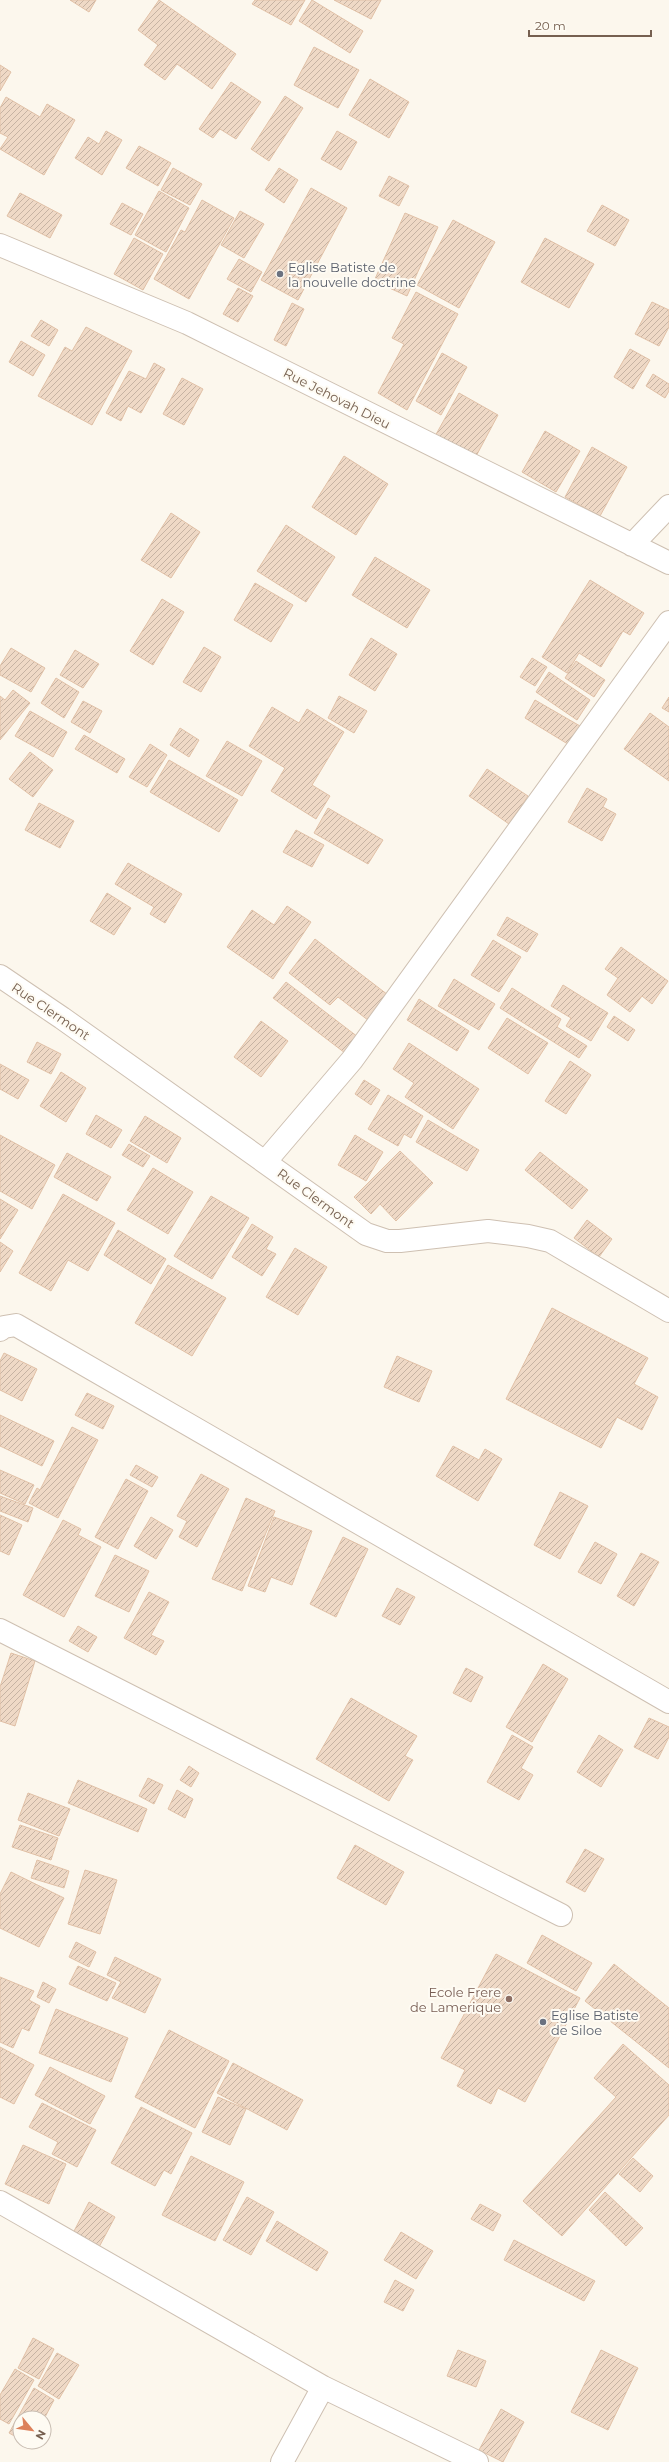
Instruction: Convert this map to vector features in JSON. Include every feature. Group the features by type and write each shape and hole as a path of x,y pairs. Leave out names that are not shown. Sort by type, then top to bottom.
{"street":[{"name":"Rue Jehovah Dieu","path":"0,245 187,323 632,546 669,563"},
{"path":"632,546 669,506"},
{"path":"265,1162 352,1060 669,622"},
{"name":"Rue Clermont","path":"0,976 366,1234 387,1241 400,1241 488,1231 528,1236 550,1241 669,1311"},
{"path":"0,1330 4,1327 16,1325 669,1702"},
{"path":"0,1630 561,1915"},
{"path":"0,2202 323,2387 477,2462"},
{"path":"282,2462 323,2387"}],"building":[{"path":"70,0 96,0 89,12"},
{"path":"159,0 236,54 212,89 177,64 165,80 144,65 158,45 138,30"},
{"path":"255,0 305,0 291,25 252,4"},
{"path":"312,0 363,31 350,53 299,21"},
{"path":"334,0 381,0 371,19"},
{"path":"314,47 359,70 338,108 294,85"},
{"path":"0,65 11,72 0,91"},
{"path":"370,79 409,102 389,138 349,115"},
{"path":"231,82 261,102 236,139 220,129 213,138 199,129"},
{"path":"285,96 303,108 269,161 251,149"},
{"path":"6,97 40,117 47,104 75,120 44,175 0,149 8,137 0,133 0,108"},
{"path":"106,131 122,140 102,175 75,158 88,137 99,144"},
{"path":"337,131 357,142 341,170 321,159"},
{"path":"139,146 171,163 158,186 126,168"},
{"path":"173,168 202,184 190,205 161,190"},
{"path":"279,168 298,180 284,203 265,190"},
{"path":"389,176 409,186 399,206 379,196"},
{"path":"311,188 347,208 298,300 261,280"},
{"path":"159,191 189,208 166,252 135,235"},
{"path":"20,193 62,215 50,238 7,216"},
{"path":"202,200 234,218 189,299 154,279 181,230 185,232"},
{"path":"122,203 143,214 131,235 110,224"},
{"path":"602,205 629,220 615,246 587,231"},
{"path":"240,211 264,224 244,258 221,245"},
{"path":"405,213 438,227 407,296 374,281"},
{"path":"453,220 495,242 459,308 417,285"},
{"path":"134,238 163,254 143,290 114,274"},
{"path":"545,238 594,264 569,308 521,282"},
{"path":"239,259 262,272 251,292 227,279"},
{"path":"238,288 253,296 238,322 223,314"},
{"path":"416,292 458,314 407,410 378,393 404,344 392,338"},
{"path":"652,302 669,310 669,327 659,346 635,334"},
{"path":"292,303 304,309 286,346 274,340"},
{"path":"41,320 58,330 49,346 31,336"},
{"path":"86,327 132,351 92,425 38,396 65,347 72,351"},
{"path":"21,341 45,355 33,376 9,362"},
{"path":"630,349 650,360 633,389 614,377"},
{"path":"442,353 467,367 441,415 416,401"},
{"path":"154,363 165,369 141,413 128,406 121,421 106,413 129,371 146,379"},
{"path":"653,374 669,384 669,391 665,398 646,386"},
{"path":"182,378 203,389 184,425 163,414"},
{"path":"459,393 498,415 474,460 434,438"},
{"path":"545,431 580,451 556,492 522,472"},
{"path":"592,447 627,467 600,516 565,497"},
{"path":"344,456 388,484 356,535 312,507"},
{"path":"171,513 200,532 171,578 141,560"},
{"path":"286,525 335,557 306,602 257,571"},
{"path":"375,557 430,590 407,628 352,595"},
{"path":"590,580 644,613 630,635 623,631 601,667 579,653 567,673 542,657"},
{"path":"255,583 293,605 271,642 234,620"},
{"path":"162,599 184,612 153,665 130,651"},
{"path":"371,638 397,654 375,691 349,675"},
{"path":"204,647 221,657 201,692 183,682"},
{"path":"11,648 45,668 31,692 0,675 0,666"},
{"path":"75,650 99,664 83,688 60,675"},
{"path":"532,658 547,667 535,686 520,677"},
{"path":"576,661 605,680 594,697 565,678"},
{"path":"549,672 590,700 577,720 536,692"},
{"path":"56,678 79,692 64,718 41,703"},
{"path":"13,690 30,703 0,740 0,696 5,700"},
{"path":"339,696 367,711 354,733 328,718"},
{"path":"669,697 669,712 662,708"},
{"path":"535,700 587,730 576,749 525,718"},
{"path":"83,701 102,711 90,733 71,722"},
{"path":"272,707 299,723 307,709 344,732 312,785 330,796 316,819 271,791 285,768 249,746"},
{"path":"30,711 67,732 53,757 15,736"},
{"path":"650,713 669,727 669,781 624,749"},
{"path":"180,728 199,740 189,757 170,745"},
{"path":"84,735 125,759 117,773 75,749"},
{"path":"227,741 262,761 242,796 206,776"},
{"path":"150,744 167,755 147,787 129,777"},
{"path":"30,752 53,770 33,797 9,779"},
{"path":"169,760 238,800 219,832 150,792"},
{"path":"487,769 528,796 509,824 469,796"},
{"path":"587,788 607,799 603,807 616,814 602,841 568,822"},
{"path":"39,803 74,821 60,848 25,830"},
{"path":"328,808 383,840 368,864 314,833"},
{"path":"296,830 324,845 312,867 283,852"},
{"path":"128,863 182,894 165,923 150,914 154,907 115,884"},
{"path":"107,893 131,908 114,935 90,921"},
{"path":"287,906 311,922 273,979 227,947 252,910 274,925"},
{"path":"507,917 538,934 527,952 497,935"},
{"path":"315,939 392,998 373,1024 338,997 330,1005 289,973"},
{"path":"493,940 521,957 499,992 471,975"},
{"path":"621,947 668,981 652,1004 642,996 630,1012 607,995 618,978 605,969"},
{"path":"454,979 495,1004 479,1030 438,1006"},
{"path":"286,982 358,1037 345,1053 273,998"},
{"path":"563,985 608,1013 591,1041 566,1026 571,1018 551,1006"},
{"path":"512,988 561,1019 557,1027 587,1046 579,1058 500,1008"},
{"path":"419,999 469,1031 457,1051 407,1020"},
{"path":"614,1016 635,1030 628,1041 607,1027"},
{"path":"507,1018 548,1043 528,1074 488,1048"},
{"path":"261,1021 288,1041 261,1077 234,1057"},
{"path":"37,1042 61,1054 51,1074 27,1062"},
{"path":"409,1043 479,1089 453,1129 405,1097 414,1083 393,1069"},
{"path":"570,1061 591,1075 566,1114 545,1101"},
{"path":"0,1064 29,1080 18,1099 0,1089"},
{"path":"61,1072 86,1088 66,1122 40,1106"},
{"path":"364,1080 380,1090 371,1105 355,1094"},
{"path":"388,1095 423,1116 411,1138 404,1134 398,1146 368,1129"},
{"path":"96,1115 122,1130 111,1148 86,1134"},
{"path":"145,1116 181,1138 167,1163 130,1141"},
{"path":"428,1120 479,1150 467,1171 416,1142"},
{"path":"0,1135 55,1165 32,1209 0,1191"},
{"path":"355,1135 383,1152 366,1181 338,1165"},
{"path":"129,1144 150,1156 143,1167 122,1155"},
{"path":"400,1151 433,1183 396,1221 380,1204 371,1214 354,1197"},
{"path":"540,1152 588,1190 572,1209 525,1170"},
{"path":"67,1153 111,1177 97,1201 54,1177"},
{"path":"153,1168 193,1192 168,1234 127,1210"},
{"path":"63,1194 115,1223 88,1271 68,1260 51,1291 19,1273"},
{"path":"211,1196 249,1218 212,1279 174,1256"},
{"path":"0,1199 18,1210 0,1239"},
{"path":"587,1220 612,1239 599,1257 574,1238"},
{"path":"252,1224 273,1237 266,1249 276,1254 262,1276 232,1257"},
{"path":"118,1230 166,1259 151,1284 104,1255"},
{"path":"0,1242 13,1251 0,1272"},
{"path":"295,1248 327,1267 298,1315 266,1297"},
{"path":"168,1265 226,1298 192,1356 135,1323"},
{"path":"552,1308 648,1358 634,1384 658,1397 642,1430 617,1417 601,1448 506,1399"},
{"path":"4,1353 37,1369 22,1401 0,1390 0,1361"},
{"path":"397,1356 432,1371 419,1402 384,1387"},
{"path":"87,1393 114,1406 103,1429 75,1415"},
{"path":"0,1415 54,1441 42,1466 0,1446"},
{"path":"72,1427 98,1440 58,1518 29,1503 37,1488 40,1490"},
{"path":"453,1446 479,1460 485,1449 502,1459 478,1501 436,1476"},
{"path":"136,1465 158,1477 152,1487 130,1475"},
{"path":"0,1470 34,1485 25,1504 0,1493"},
{"path":"201,1474 229,1489 197,1547 179,1537 187,1521 177,1516"},
{"path":"126,1479 148,1491 118,1549 95,1537"},
{"path":"560,1492 588,1506 560,1559 534,1545"},
{"path":"0,1496 33,1508 28,1522 0,1511"},
{"path":"246,1498 275,1511 242,1591 212,1579"},
{"path":"0,1515 22,1525 9,1555 0,1551"},
{"path":"151,1517 173,1530 156,1559 134,1546"},
{"path":"274,1517 312,1531 292,1585 271,1577 265,1592 248,1586"},
{"path":"63,1520 81,1529 78,1535 101,1547 64,1617 23,1595"},
{"path":"343,1537 368,1549 336,1617 310,1604"},
{"path":"595,1542 617,1554 601,1584 578,1572"},
{"path":"641,1553 659,1562 634,1606 617,1596"},
{"path":"115,1555 149,1571 129,1612 95,1596"},
{"path":"397,1588 415,1597 400,1625 382,1616"},
{"path":"149,1592 169,1602 151,1635 164,1641 156,1655 124,1638"},
{"path":"78,1626 97,1637 88,1652 69,1641"},
{"path":"11,1653 35,1661 15,1726 0,1721 0,1687"},
{"path":"543,1664 568,1679 532,1742 506,1727"},
{"path":"466,1668 483,1677 471,1702 453,1693"},
{"path":"351,1698 417,1736 405,1756 413,1760 389,1801 316,1759"},
{"path":"649,1718 669,1727 669,1737 658,1759 634,1747"},
{"path":"512,1735 533,1747 521,1768 533,1775 519,1800 487,1782"},
{"path":"599,1735 623,1750 601,1787 577,1772"},
{"path":"189,1766 199,1773 191,1787 180,1780"},
{"path":"148,1778 163,1785 154,1804 139,1796"},
{"path":"78,1780 147,1809 138,1832 68,1803"},
{"path":"177,1790 193,1799 185,1818 168,1809"},
{"path":"28,1793 70,1809 59,1836 18,1820"},
{"path":"20,1825 58,1838 51,1860 12,1847"},
{"path":"355,1845 404,1872 386,1905 337,1878"},
{"path":"585,1849 604,1859 585,1892 566,1882"},
{"path":"37,1860 69,1871 64,1888 31,1878"},
{"path":"85,1870 117,1880 100,1934 68,1924"},
{"path":"11,1872 64,1898 39,1947 0,1928 0,1894"},
{"path":"542,1935 592,1963 576,1991 527,1963"},
{"path":"76,1942 96,1952 89,1967 69,1957"},
{"path":"496,1954 580,1998 525,2102 498,2088 491,2104 457,2086 465,2070 441,2058"},
{"path":"115,1957 161,1979 145,2013 112,1998 121,1982 107,1975"},
{"path":"614,1964 669,2008 669,2068 585,2001"},
{"path":"78,1966 116,1983 107,2001 69,1984"},
{"path":"0,1977 34,1991 29,2000 40,2006 29,2031 22,2028 13,2048 0,2042"},
{"path":"43,1982 56,1989 49,2003 37,1997"},
{"path":"56,2009 128,2038 111,2082 39,2053"},
{"path":"169,2030 229,2061 195,2128 135,2097"},
{"path":"623,2044 669,2085 669,2115 562,2236 523,2201 616,2097 594,2078"},
{"path":"0,2047 34,2065 14,2104 0,2097"},
{"path":"233,2063 303,2100 287,2130 217,2093"},
{"path":"50,2067 105,2096 90,2124 35,2095"},
{"path":"218,2097 246,2109 230,2145 202,2132"},
{"path":"42,2103 96,2130 77,2167 52,2154 58,2142 29,2127"},
{"path":"141,2107 192,2133 171,2174 164,2170 155,2186 111,2163"},
{"path":"23,2145 66,2164 49,2204 5,2184"},
{"path":"191,2156 244,2182 215,2241 162,2215"},
{"path":"633,2158 653,2176 640,2192 619,2174"},
{"path":"605,2192 643,2228 626,2246 589,2210"},
{"path":"247,2197 274,2212 251,2255 223,2240"},
{"path":"89,2202 115,2217 98,2249 72,2235"},
{"path":"480,2204 501,2215 493,2231 471,2219"},
{"path":"277,2221 328,2252 317,2271 266,2241"},
{"path":"401,2232 433,2251 416,2279 384,2260"},
{"path":"514,2240 595,2281 584,2301 504,2260"},
{"path":"395,2280 414,2290 403,2311 384,2302"},
{"path":"33,2338 54,2349 39,2379 18,2368"},
{"path":"458,2350 486,2361 476,2387 447,2376"},
{"path":"601,2350 638,2368 608,2430 571,2412"},
{"path":"57,2353 79,2365 59,2399 38,2386"},
{"path":"15,2369 34,2380 17,2410 12,2410 12,2419 9,2424 0,2419 0,2395"},
{"path":"34,2388 54,2400 49,2410 22,2410"},
{"path":"501,2409 524,2422 503,2462 479,2450"},
{"path":"12,2428 12,2435 9,2433"}],"place":[{"name":"Eglise Batiste de la nouvelle doctrine","path":"280,274"},
{"name":"Ecole Frere de Lamerique","path":"509,1999"},
{"name":"Eglise Batiste de Siloe","path":"543,2022"}]}
